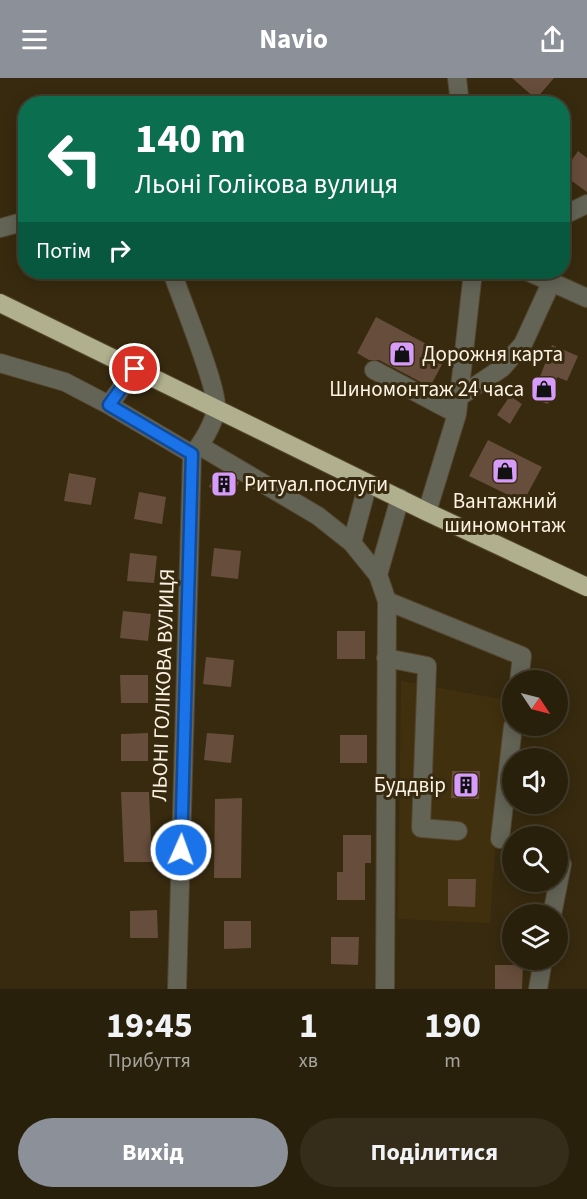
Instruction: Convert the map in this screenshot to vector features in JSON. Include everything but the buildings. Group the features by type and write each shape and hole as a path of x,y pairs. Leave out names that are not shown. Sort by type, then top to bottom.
{"highway":[{"path":"0,303 427,512 587,587"}],"street":[{"path":"458,78 459,96"},
{"path":"570,212 587,204"},
{"path":"0,228 18,223"},
{"path":"174,279 209,376 216,408"},
{"path":"427,512 458,405 472,279"},
{"path":"543,279 587,298"},
{"path":"458,405 502,368 523,344 551,283"},
{"path":"0,363 65,382 318,516 352,543 378,575 387,601 385,989"},
{"path":"109,405 135,369"},
{"path":"374,370 458,405"},
{"name":"ЛЬОНІ ГОЛІКОВА ВУЛИЦЯ","path":"177,989 196,450 216,408"},
{"path":"352,543 368,483"},
{"path":"378,575 400,498"},
{"path":"387,601 522,656 520,670"},
{"path":"386,658 427,666 421,828 458,831"},
{"path":"500,839 512,736"},
{"path":"538,989 541,970"}],"shaded area":[{"path":"401,681 502,699 503,736 490,923 398,919"}],"place":[{"name":"Дорожня карта","path":"402,354"},
{"name":"Шиномонтаж 24 часа","path":"544,389"},
{"name":"Вантажний шиномонтаж","path":"505,471"},
{"name":"Ритуал.послуги","path":"224,484"},
{"name":"Буддвір","path":"466,785"}],"route":[{"path":"135,369 109,405 192,454 181,850"}]}
